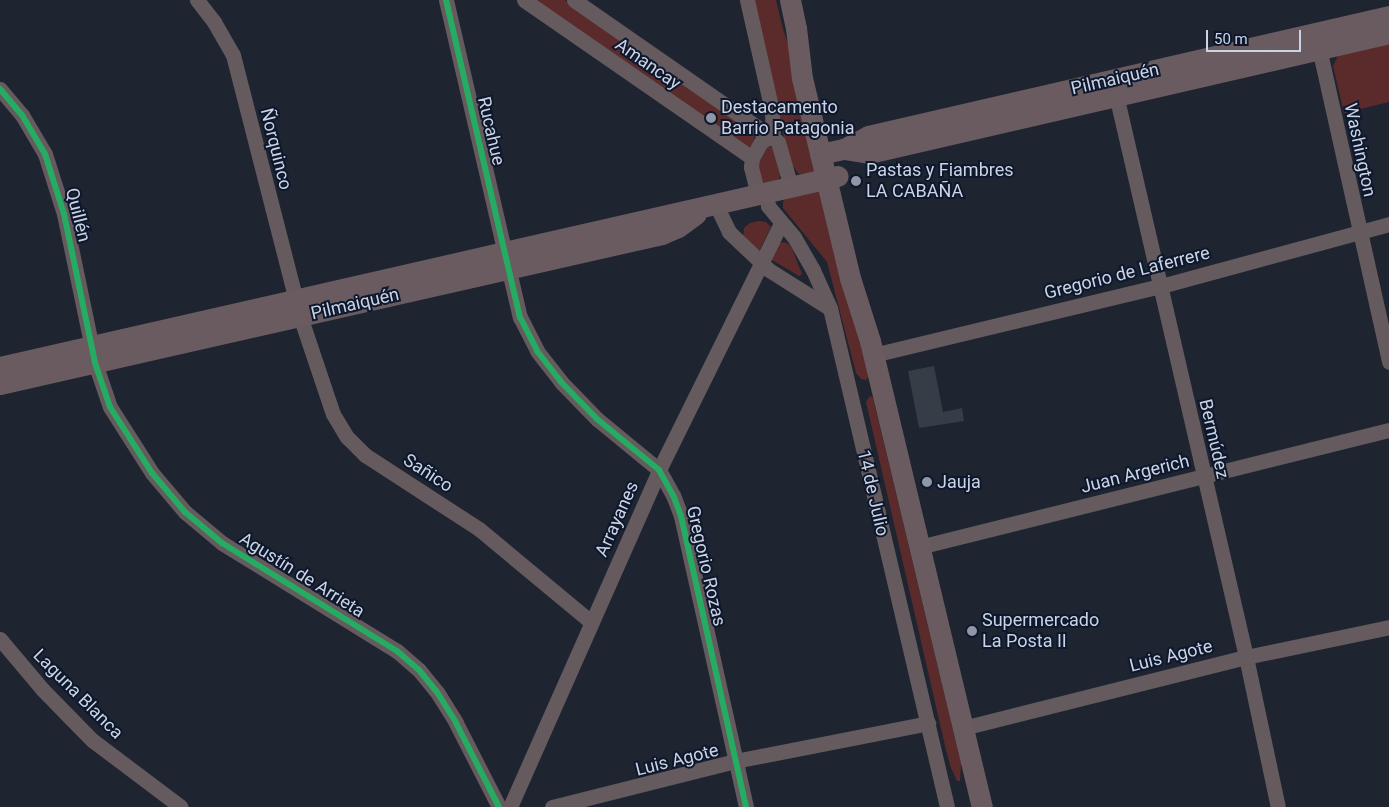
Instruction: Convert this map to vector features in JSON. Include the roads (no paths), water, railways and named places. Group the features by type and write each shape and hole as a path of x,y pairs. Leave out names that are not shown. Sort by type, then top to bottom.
{"main road":[{"name":"14 de Julio","path":"790,0 796,28 813,66 832,152 832,177 863,285 872,348 982,807"},
{"name":"Pilmaiquén","path":"832,152 869,153 1114,88 1317,41 1389,16"},
{"name":"Pilmaiquén","path":"1317,41 1389,33"},
{"name":"Pilmaiquén","path":"0,367 93,354 505,261 662,234 710,206 832,177"},
{"name":"Pilmaiquén","path":"0,384 93,354"}],"street":[{"name":"Ñorquinco","path":"197,0 214,22 233,55 298,308"},
{"name":"Rucahue","path":"446,0 505,261"},
{"name":"Amancay","path":"524,0 752,158"},
{"name":"Amancay","path":"574,0 770,138"},
{"path":"593,0 597,16"},
{"path":"747,0 772,111 770,138"},
{"name":"Washington","path":"1317,41 1358,231 1389,362"},
{"name":"Bermúdez","path":"1114,88 1161,286 1202,476 1246,657 1278,807"},
{"name":"Quillén","path":"0,89 22,115 45,154 64,214 93,354"},
{"path":"752,158 761,142 770,138"},
{"path":"770,138 778,142 791,187"},
{"name":"14 de Julio","path":"752,158 751,166 768,206 794,237 813,270 830,308 947,807"},
{"path":"710,206 729,232 769,270 830,308"},
{"name":"Arrayanes","path":"510,807 659,470 760,262 781,223"},
{"name":"Gregorio de Laferrere","path":"872,348 1161,286 1389,224"},
{"name":"Gregorio Rozas","path":"505,261 520,317 537,351 561,382 598,419 659,470 673,495 680,516 746,807"},
{"name":"Sañico","path":"298,308 333,414 346,436 365,455 479,529 591,622"},
{"name":"Agustín de Arrieta","path":"93,354 110,407 152,473 185,512 222,543 397,652 419,670 437,692 456,723 499,807"},
{"name":"Juan Argerich","path":"919,548 1389,430"},
{"name":"Luis Agote","path":"963,728 1246,657 1389,627"},
{"name":"Laguna Blanca","path":"0,639 43,690 92,740 181,807"},
{"name":"Luis Agote","path":"552,807 735,761 928,723"}],"place":[{"name":"Destacamento Barrio Patagonia","path":"711,118"},
{"name":"Pastas y Fiambres LA CABAÑA","path":"856,181"},
{"name":"Jauja","path":"927,482"},
{"name":"Supermercado La Posta II","path":"972,631"}]}
